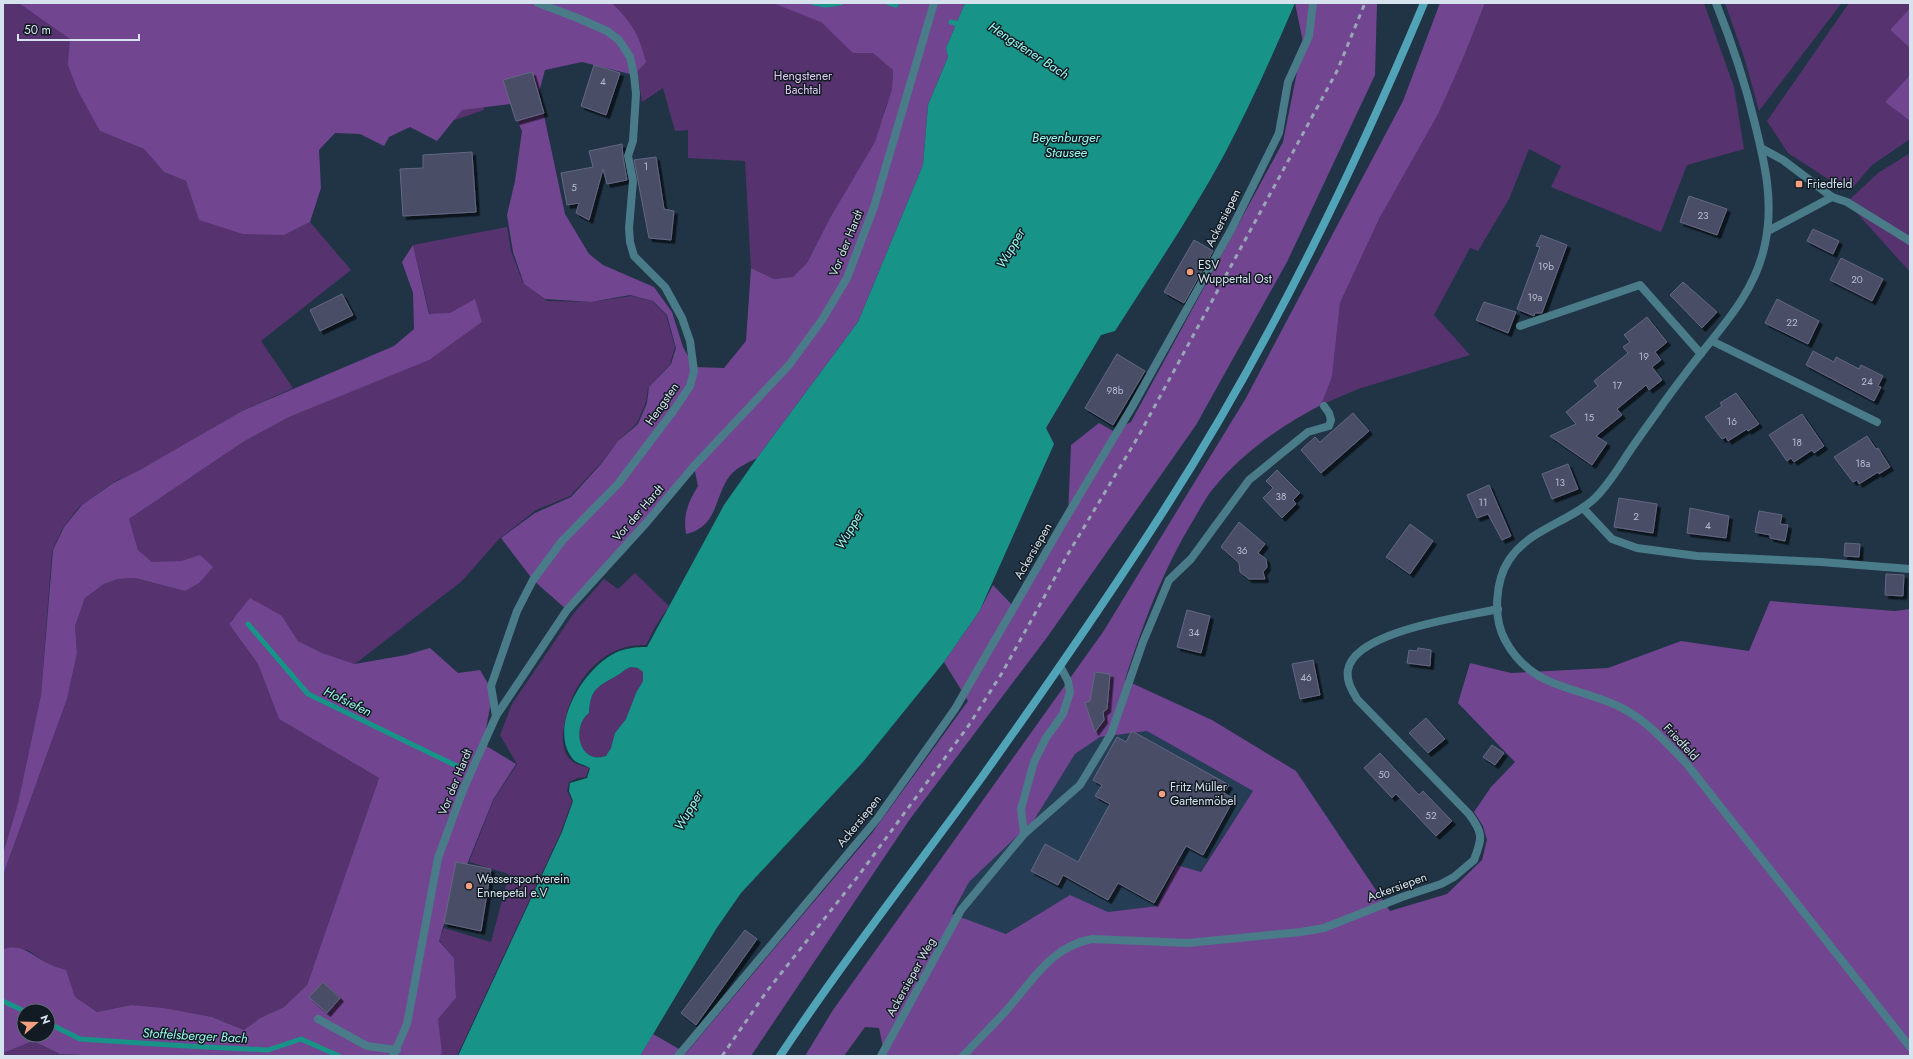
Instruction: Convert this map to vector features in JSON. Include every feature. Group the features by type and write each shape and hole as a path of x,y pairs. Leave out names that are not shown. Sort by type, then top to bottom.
{"main road":[{"path":"780,1056 820,996 980,779 1060,666 1166,507 1204,445 1268,331 1326,220 1424,3"}],"street":[{"name":"Hengsten","path":"496,716 491,686 517,611 533,580 562,541 618,484 674,410 694,376 690,341 682,318 665,286 634,256 630,242 629,228 633,181 628,156 633,140 636,112 634,75 626,48 614,35 580,19 538,3"},
{"name":"Vor der Hardt","path":"395,1053 407,1024 438,858 463,790 496,716 567,610 647,522 694,466 789,365 822,320 847,278 874,207 934,3"},
{"name":"Ackersiepen","path":"678,1056 877,819 955,709 1132,407 1231,230 1279,133 1288,82 1309,36 1313,3"},
{"name":"Friedfeld","path":"1716,3 1738,63 1761,148 1769,195 1768,231 1760,262 1747,292 1712,341 1662,405 1603,490 1583,508 1536,535 1520,547 1509,560 1498,592 1498,609 1504,637 1514,655 1529,670 1558,685 1624,709 1642,720 1668,743 1686,763 1910,1047"},
{"path":"1761,148 1783,160 1832,197 1847,202 1910,241"},
{"path":"1768,231 1832,197"},
{"path":"1520,326 1640,285 1701,354"},
{"path":"1712,341 1877,422"},
{"path":"1024,834 1080,785 1111,734 1143,642 1169,580 1191,559 1250,480 1308,432 1328,426 1332,420 1324,406"},
{"path":"1583,508 1612,539 1638,548 1697,556 1821,562 1910,569"},
{"name":"Ackersiepen","path":"963,1056 1006,1011 1039,970 1068,946 1078,941 1092,939 1188,943 1277,936 1309,931 1324,928 1402,897 1441,884 1454,877 1474,860 1482,838 1479,827 1470,814 1357,699 1350,684 1348,670 1350,663 1360,652 1376,640 1396,632 1498,609"},
{"path":"1024,834 1021,809 1034,762 1046,738 1063,714 1070,692 1068,681 1060,666"},
{"name":"Ackersieper Weg","path":"881,1056 961,910 1024,834"},
{"path":"318,1019 367,1046 395,1053"}],"shaded area":[{"path":"19,3 612,3 630,23 640,43 646,62 634,75 582,62 545,70 539,92 565,214 589,254 603,265 654,287 672,312 683,347 694,367 724,368 746,341 751,268 774,279 793,277 807,263 830,218 875,142 892,89 893,70 873,53 853,53 821,22 773,3 965,3 946,48 948,57 928,105 923,165 858,322 757,458 733,472 723,488 713,513 703,526 696,531 686,534 685,521 687,509 698,486 694,467 567,610 533,580 501,538 535,513 571,497 601,464 618,441 638,424 647,403 649,387 671,364 676,348 667,315 653,301 630,295 591,302 545,299 524,284 513,252 507,215 515,181 522,131 510,104 462,110 437,141 410,127 389,137 384,146 360,134 335,133 319,150 321,188 310,222 284,235 243,234 199,220 186,181 164,172 144,149 100,131 78,91 68,65 70,39"},
{"path":"1295,3 1377,3 1375,75 1287,262 1196,425 1048,636 910,819 751,1056 640,1056 653,1034 686,1053 872,833 968,701 944,662 980,610 993,585 1015,608 1068,517 1071,445 1099,423 1113,431 1131,422 1283,142 1303,42"},
{"path":"1440,3 1485,3 1464,56 1438,114 1380,217 1340,303 1332,377 1321,405 1291,422 1248,453 1209,493 1163,577 1139,638 1125,680 1212,720 1296,771 1390,911 1447,894 1482,860 1487,840 1483,826 1474,812 1491,787 1515,762 1458,703 1470,663 1511,673 1608,668 1681,641 1749,651 1770,601 1895,611 1910,609 1910,1056 881,1056 883,1047 879,1028 865,1027 844,1056 805,1056 833,1010 1103,632 1246,398 1403,101","holes":["1147,731 1253,791 1201,872 1177,865 1157,906 1108,912 1070,895 1006,934 952,914 969,882 1034,820 1075,754 1100,737"]},
{"path":"1910,8 1910,48 1890,30"},
{"path":"1910,75 1910,119 1909,120 1885,102"},
{"path":"413,245 429,314 450,313 475,299 482,322 429,360 289,417 243,442 129,519 138,550 152,562 181,561 200,555 213,567 199,583 185,591 135,578 118,579 104,584 85,598 75,626 77,653 67,699 3,875 3,854 18,803 41,695 53,550 64,527 82,505 113,483 138,471 242,411 394,346 414,329 413,293 402,262"},
{"path":"250,598 282,616 298,641 322,653 355,664 406,655 430,648 458,673 480,670 493,692 483,744 516,764 493,800 447,914 439,941 454,958 456,998 438,1019 442,1053 440,1056 101,1056 60,1054 37,1043 56,1043 56,1003 16,1003 16,1043 28,1043 3,1053 3,949 21,949 31,953 47,963 66,970 75,997 97,1012 131,1005 163,1008 212,1017 244,1030 260,1018 284,1007 307,985 379,778 279,719 258,664 229,624"},
{"path":"1147,731 1253,791 1200,872 1177,865 1157,906 1108,912 1070,895 1006,934 952,915 969,882 1034,820 1075,754 1100,737"}],"green space":[{"path":"3,3 233,3 100,131 144,149 164,172 186,181 199,220 284,235 310,222 351,270 261,341 293,388 242,411 133,474 115,481 79,507 62,529 52,551 41,695 18,803 3,854"},
{"name":"Hengstener Bachtal","path":"262,3 914,3 893,70 892,89 884,113 884,126 865,167 861,167 830,218 807,263 794,277 774,279 751,268 745,161 688,158 688,130 675,131 663,88 642,102 638,76 624,39 537,65 483,94 484,110 455,120"},
{"path":"1485,3 1704,3 1734,87 1744,149 1687,165 1661,232 1551,187 1561,166 1529,149 1509,199 1478,251 1470,248 1434,315 1470,355 1358,389 1321,405 1332,377 1340,303 1380,217 1464,56"},
{"path":"1725,3 1841,4 1759,111 1745,60"},
{"path":"1849,3 1910,3 1910,8 1890,30 1910,48 1910,75 1885,102 1910,120 1910,139 1872,165 1854,186 1845,190 1788,153 1767,121"},
{"path":"1910,153 1910,272 1847,202 1878,173"},
{"path":"507,227 511,251 523,283 547,301 591,302 632,296 652,301 666,315 675,347 670,364 648,388 646,402 637,423 619,440 601,463 570,496 536,510 499,539 462,581 355,664 322,653 298,641 282,616 233,618 229,624 258,664 279,719 379,778 307,985 284,1007 260,1018 244,1030 212,1017 131,1005 97,1012 75,997 65,970 48,964 28,950 3,949 3,875 67,699 77,653 75,626 85,598 104,584 118,579 135,578 185,591 200,556 181,561 153,563 138,550 129,519 243,442 289,417 429,359 482,322 474,300 449,314 430,315 413,245"},
{"path":"635,573 669,606 655,627 646,645 630,646 615,651 601,659 580,682 567,711 563,736 566,754 569,758 578,764 589,768 586,777 577,778 569,782 567,791 572,801 561,832 457,1056 440,1056 438,1019 456,998 454,958 439,940 444,928 491,942 509,874 469,862 493,801 517,764 500,735 512,704 574,613 604,579 618,589"},
{"path":"631,667 638,668 643,672 643,681 636,693 626,719 615,733 611,748 606,756 597,757 589,755 584,750 579,735 583,719 589,713 591,698 601,685"},
{"path":"28,1043 37,1043 60,1054 101,1056 3,1056 3,1053"}],"water":[{"name":"Beyenburger Stausee","path":"965,3 1295,3 1243,118 1198,200 1115,331 1101,335 1046,428 1054,444 980,610 944,662 863,762 741,893 716,929 640,1056 458,1056 562,832 573,801 569,791 570,783 587,778 590,768 573,760 566,745 564,730 567,715 573,699 581,684 603,661 615,653 623,650 647,647 724,505 858,322 923,165 928,105 948,57 946,48","holes":["631,667 638,668 643,672 643,681 636,693 626,719 615,733 611,748 606,756 597,757 589,755 584,750 579,735 583,719 589,713 591,698 601,685"]}],"building":[{"path":"594,65 620,73 606,115 581,106"},
{"path":"532,72 544,113 516,121 503,80"},
{"path":"622,144 627,180 607,184 603,169 589,220 576,213 579,203 567,205 561,173 593,167 589,151"},
{"path":"472,152 476,212 403,216 400,169 423,168 423,155"},
{"path":"656,157 664,209 674,211 671,240 649,238 634,160"},
{"path":"1689,196 1727,209 1717,235 1680,222"},
{"path":"1813,229 1839,241 1833,254 1807,241"},
{"path":"1541,235 1567,245 1542,313 1535,313 1534,316 1517,309 1540,247 1536,246"},
{"name":"ESV Wuppertal Ost","path":"1194,240 1213,251 1184,303 1164,292"},
{"path":"1841,258 1883,279 1872,301 1830,280"},
{"path":"1683,282 1717,312 1702,328 1670,295"},
{"path":"342,294 353,315 320,331 310,310"},
{"path":"1777,299 1819,321 1808,344 1765,323"},
{"path":"1484,302 1516,312 1508,333 1476,320"},
{"path":"1647,317 1667,342 1655,352 1661,360 1652,367 1662,380 1649,390 1646,385 1617,409 1622,415 1596,436 1607,443 1592,465 1550,436 1576,424 1566,412 1598,386 1594,381 1628,353 1623,347 1630,342 1624,335"},
{"path":"1813,351 1834,362 1836,357 1859,369 1861,365 1883,376 1878,386 1881,387 1874,401 1806,365"},
{"path":"1117,354 1145,371 1113,425 1085,408"},
{"path":"1736,393 1759,424 1748,431 1747,429 1728,441 1726,437 1722,439 1705,417 1722,406 1720,403"},
{"path":"1353,413 1369,431 1321,473 1301,450 1315,437 1320,442"},
{"path":"1802,414 1824,446 1814,453 1812,450 1794,462 1791,458 1787,461 1769,435"},
{"path":"1867,436 1876,449 1878,448 1890,467 1879,474 1878,472 1859,484 1857,480 1853,482 1834,457"},
{"path":"1568,464 1578,489 1552,499 1542,474"},
{"path":"1277,470 1300,493 1293,500 1296,504 1282,518 1263,498 1273,488 1266,481"},
{"path":"1489,485 1511,536 1502,540 1488,514 1477,518 1467,495"},
{"path":"1619,498 1657,504 1653,533 1614,527"},
{"path":"1690,508 1729,516 1726,538 1687,533"},
{"path":"1759,511 1782,515 1780,524 1788,525 1785,541 1770,538 1770,535 1755,532"},
{"path":"1239,522 1265,544 1258,553 1266,559 1267,567 1263,572 1265,579 1249,579 1240,572 1239,563 1221,547"},
{"path":"1410,524 1433,541 1410,574 1386,557"},
{"path":"1845,543 1860,544 1859,557 1844,556"},
{"path":"1886,574 1904,575 1903,596 1885,595"},
{"path":"1187,610 1210,616 1201,653 1177,647"},
{"path":"1418,648 1431,650 1430,666 1407,663 1409,650 1417,651"},
{"path":"1313,660 1320,695 1300,699 1292,664"},
{"path":"1095,672 1110,674 1107,709 1103,712 1104,720 1095,732 1085,703 1090,701"},
{"path":"1426,718 1445,739 1428,753 1409,733"},
{"path":"1132,731 1229,785 1224,793 1234,799 1203,855 1186,846 1154,903 1118,883 1108,900 1063,875 1058,885 1031,871 1045,844 1078,862 1110,804 1095,796 1102,785 1093,780 1117,737 1126,742"},
{"path":"1492,745 1504,753 1495,765 1483,757"},
{"path":"1380,753 1419,795 1423,791 1452,821 1436,836 1396,794 1392,798 1364,768"},
{"name":"Wassersportverein Ennepetal e.V","path":"456,862 491,869 481,931 444,923"},
{"path":"745,930 757,939 696,1025 681,1013"},
{"path":"323,982 340,998 327,1013 309,997"}],"waterway":[{"name":"Hengstener Bach","path":"814,3 826,5 840,3"},
{"name":"Hengstener Bach","path":"889,3 896,5"},
{"name":"Hengstener Bach","path":"951,22 961,25"},
{"name":"Hofsiefen","path":"248,624 308,694 461,768"},
{"name":"Stoffelsberger Bach","path":"3,1001 16,1007"},
{"name":"Stoffelsberger Bach","path":"56,1027 80,1039 186,1046 268,1050 301,1039 339,1056"}],"railway":[{"path":"722,1056 767,991 859,875 969,725 1002,673 1068,554 1138,437 1337,71 1365,3"}],"place":[{"name":"Friedfeld","path":"1799,184"},
{"name":"ESV Wuppertal Ost","path":"1190,272"},
{"name":"Fritz Müller Gartenmöbel","path":"1162,794"},
{"name":"Wassersportverein Ennepetal e.V","path":"469,886"}],"water label":[{"name":"Wupper","path":"1010,248"},
{"name":"Wupper","path":"849,529"},
{"name":"Wupper","path":"688,810"}]}
